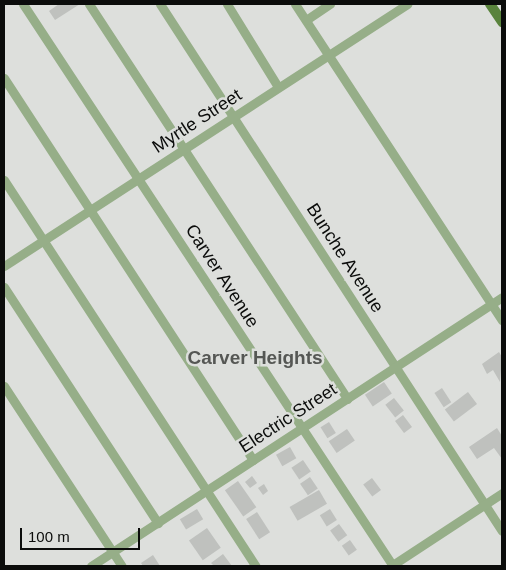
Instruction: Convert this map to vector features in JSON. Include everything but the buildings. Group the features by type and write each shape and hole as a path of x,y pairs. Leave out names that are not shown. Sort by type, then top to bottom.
{"main road":[{"path":"490,4 502,22"}],"street":[{"name":"Carver Avenue","path":"23,4 392,566"},
{"path":"89,4 347,399"},
{"name":"Bunche Avenue","path":"160,4 502,531"},
{"path":"227,4 278,87"},
{"path":"295,4 502,320"},
{"path":"306,20 330,4"},
{"name":"Myrtle Street","path":"4,266 405,4"},
{"path":"4,78 253,460"},
{"path":"4,180 256,566"},
{"path":"4,287 158,523"},
{"name":"Electric Street","path":"91,566 502,297"},
{"path":"4,386 122,566"},
{"path":"392,566 502,494"}],"district":[{"name":"Carver Heights","path":"255,358"}]}
